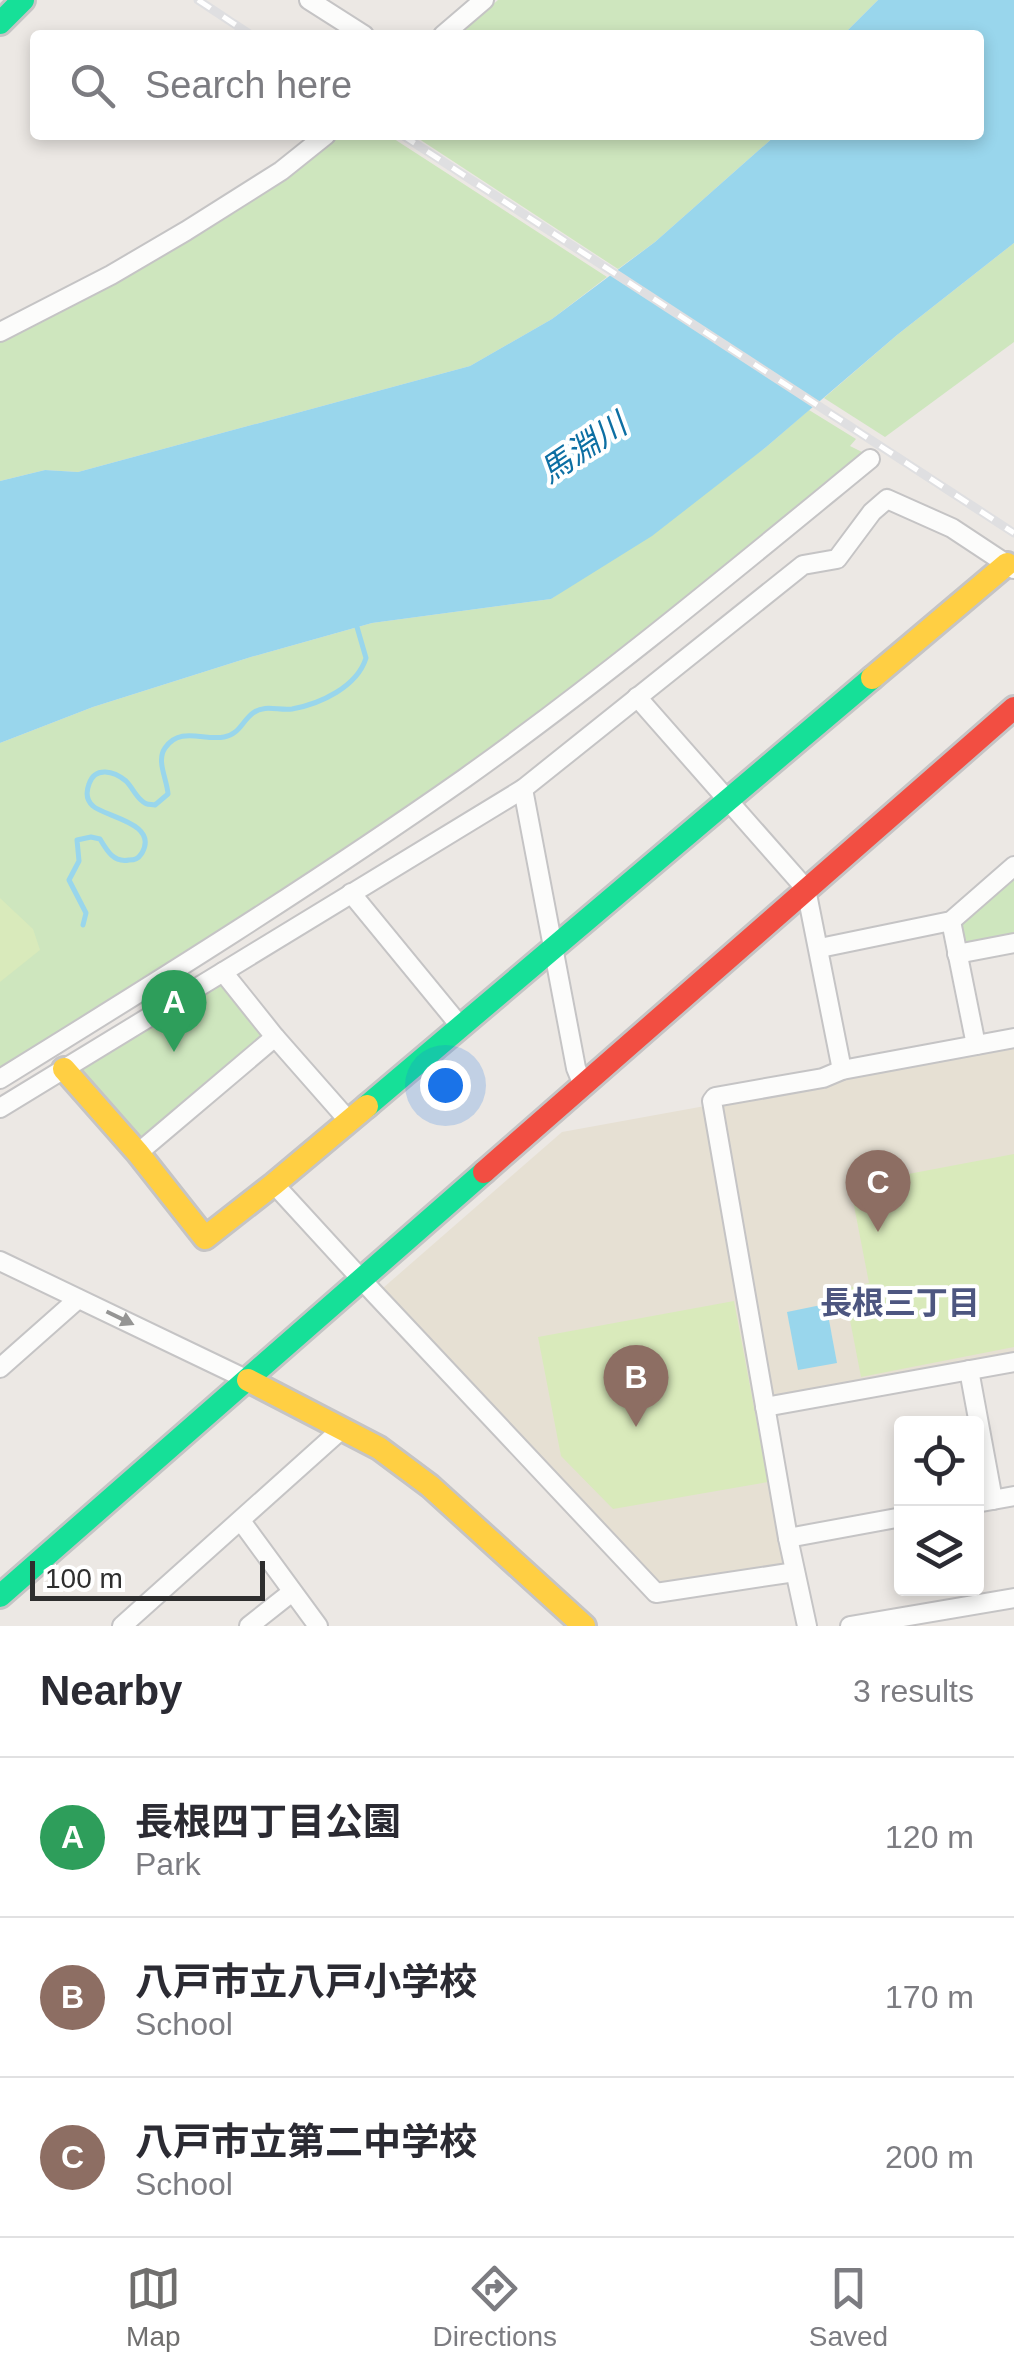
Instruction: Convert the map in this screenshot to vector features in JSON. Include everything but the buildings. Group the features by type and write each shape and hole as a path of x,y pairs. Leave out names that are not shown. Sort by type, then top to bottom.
{"street":[{"path":"0,23 23,0"},
{"path":"308,0 356,30"},
{"path":"449,30 484,0"},
{"path":"0,332 186,231 319,140"},
{"path":"0,1079 245,926 464,778 675,618 870,459"},
{"path":"0,1108 523,789 804,565 836,559 887,498 952,528 1010,567 274,1184 204,1238 138,1153 64,1069"},
{"path":"637,697 806,889 842,1070"},
{"path":"0,1596 1014,708"},
{"path":"523,789 576,1068 583,1085"},
{"path":"820,948 951,921 1014,866"},
{"path":"351,894 461,1027"},
{"path":"951,921 976,1045"},
{"path":"957,954 1014,943"},
{"path":"223,972 348,1120"},
{"path":"138,1153 276,1037"},
{"path":"807,1626 788,1538 712,1100 823,1078 842,1070 1014,1038"},
{"path":"274,1184 656,1593 795,1572"},
{"path":"0,1261 248,1380 378,1448 430,1486 584,1626"},
{"path":"0,1368 78,1299"},
{"path":"765,1407 1014,1362"},
{"path":"969,1370 985,1501 1014,1496"},
{"path":"122,1626 344,1428"},
{"path":"788,1538 894,1518"},
{"path":"241,1521 318,1626"},
{"path":"249,1626 292,1592"},
{"path":"850,1626 949,1618 1014,1598"}],"shaded area":[{"path":"1014,1048 1014,1355 778,1400 771,1392 721,1109 725,1102"},
{"path":"705,1106 786,1560 783,1566 657,1585 385,1295 383,1288 562,1132"}],"green space":[{"path":"498,0 878,0 848,30 464,30"},
{"path":"330,140 396,140 607,277 552,319 470,366 78,472 45,470 0,481 0,339 282,177"},
{"path":"421,140 770,140 655,242 618,269"},
{"path":"1014,243 1014,342 885,437 824,398 897,335"},
{"path":"809,410 856,439 850,446 866,454 595,670 428,794 269,900 0,1069 0,743 93,707 372,623 551,599 765,448"},
{"path":"1014,874 1014,935 968,944 960,939 961,921"},
{"path":"0,898 33,929 40,950 0,982"},
{"path":"215,982 225,983 263,1030 261,1039 145,1138 135,1138 79,1071 81,1065"},
{"path":"1014,1154 1014,1347 861,1377 844,1289 869,1283 850,1185"},
{"path":"734,1301 768,1482 613,1509 561,1456 538,1337"}],"water":[{"name":"馬淵川","path":"878,0 1014,0 1014,243 652,536 551,599 372,623 93,707 0,743 0,481 45,470 78,472 470,366 552,319 655,242 770,140 984,140 984,30 848,30"},
{"path":"826,1304 837,1363 798,1370 787,1312"}],"pier":[{"path":"612,268 823,405 818,409 607,271"}],"waterway":[{"path":"83,925 86,913 69,880 79,861 77,840 100,839 119,860 138,858 145,843 137,828 91,804 87,793 92,778 105,772 116,775 143,802 155,805 168,794 162,759 171,741 185,736 229,735 258,710 303,707 346,686 366,658 357,627"}],"railway":[{"path":"198,0 243,30"},
{"path":"410,140 1014,533"}],"traffic: fast":[{"path":"0,23 23,0"},
{"path":"367,1106 872,678"},
{"path":"0,1596 484,1172"}],"traffic: slow":[{"path":"872,678 1007,564"},
{"path":"64,1069 138,1153 205,1238 367,1106"},
{"path":"248,1380 379,1448 430,1486 584,1626"}],"traffic: jam":[{"path":"484,1172 1014,708"}],"place":[{"name":"長根四丁目公園","path":"174,1052"},
{"name":"八戸市立第二中学校","path":"878,1232"},
{"name":"八戸市立八戸小学校","path":"636,1427"}],"district":[{"name":"長根三丁目","path":"900,1303"}]}
